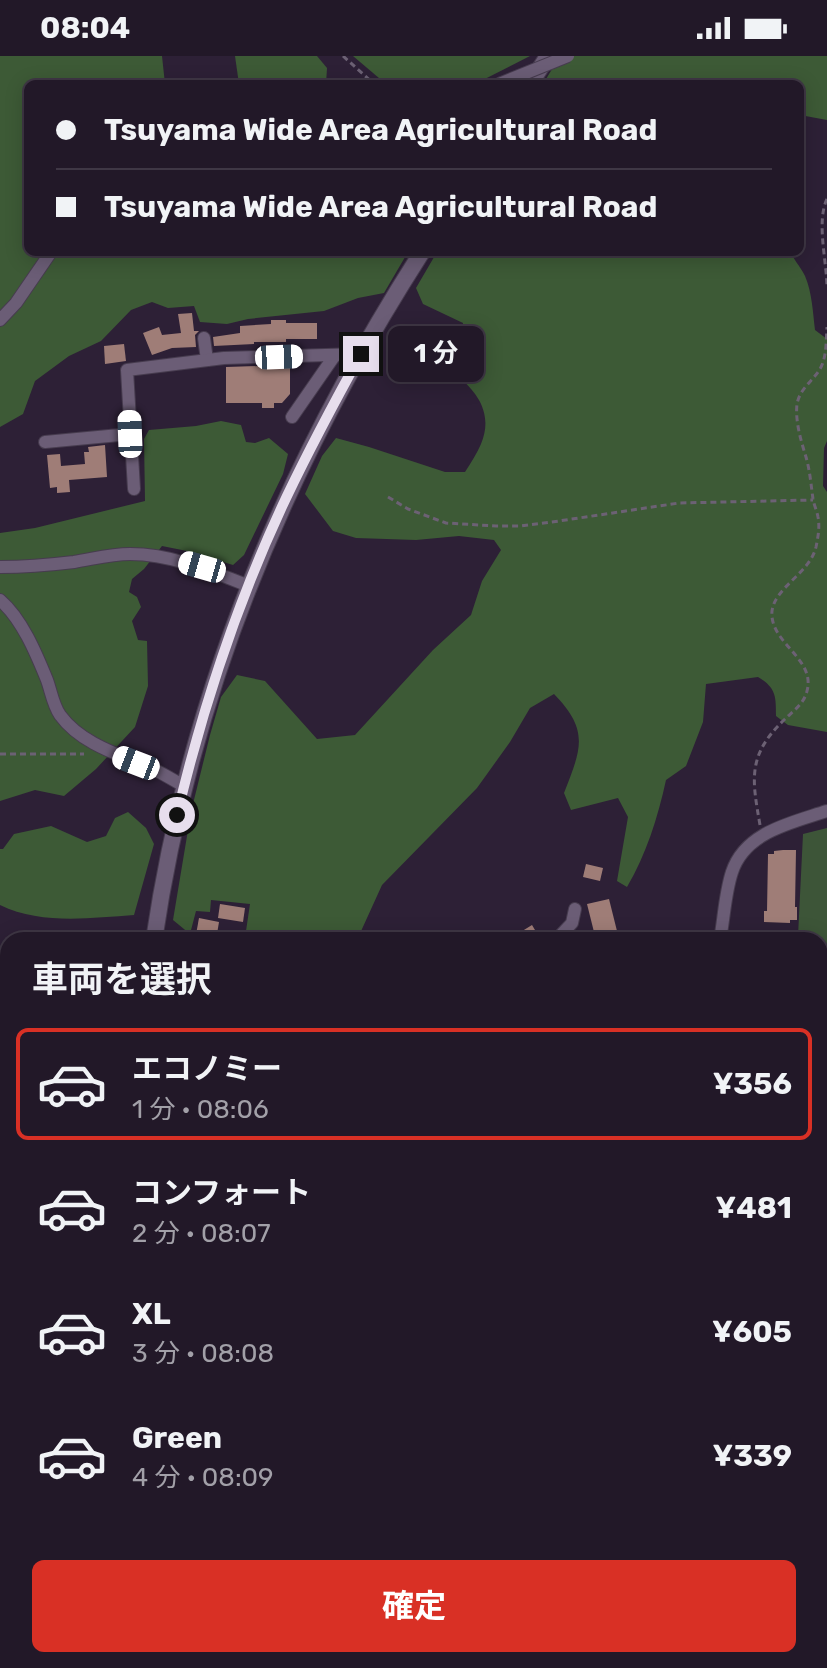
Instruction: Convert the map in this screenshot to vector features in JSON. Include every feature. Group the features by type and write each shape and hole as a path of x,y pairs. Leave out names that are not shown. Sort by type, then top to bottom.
{"street":[{"path":"533,80 548,56"},
{"path":"509,80 568,56"},
{"path":"0,320 16,303 48,256"},
{"path":"155,932 184,786 216,677 249,586 286,499 321,428 419,256"},
{"path":"204,338 207,360"},
{"path":"134,489 127,370 207,360 361,354"},
{"path":"292,417 335,355"},
{"path":"45,442 130,434"},
{"path":"0,567 45,566 132,554 191,564 249,586"},
{"path":"0,600 25,634 58,713 75,730 108,750 184,786"},
{"path":"721,932 730,876 741,852 779,827 827,811"},
{"path":"564,932 572,923 575,909"}],"path":[{"path":"343,56 370,80"},
{"path":"827,199 822,224 827,288"},
{"path":"762,836 753,778 759,754 771,733 802,702 808,684 803,666 775,629 772,620 773,606 779,596 814,556 819,531 801,441 797,403 803,388 821,367 827,327"},
{"path":"388,497 408,509 446,523 496,526 521,526 679,503 813,500"},
{"path":"0,754 101,754 108,750"}],"green space":[{"path":"0,56 162,56 165,80 24,80 24,256 406,256 384,293 358,298 324,311 227,324 200,322 194,306 168,308 152,302 131,310 101,341 69,356 35,381 23,414 0,427"},
{"path":"235,56 317,56 327,68 326,80 238,80"},
{"path":"353,56 530,56 483,80 381,80"},
{"path":"560,56 827,56 827,120 804,116 804,80 545,80"},
{"path":"435,256 793,256 807,282 815,330 827,339 827,441 823,486 827,492 827,732 788,725 776,716 774,693 758,677 706,684 703,722 686,766 666,780 651,835 627,887 617,881 628,817 618,798 571,810 564,793 575,764 579,741 573,719 554,694 530,708 477,788 382,885 361,932 241,932 246,931 250,904 211,900 210,912 196,911 191,932 188,932 173,920 191,812 221,697 237,675 265,681 317,739 355,735 433,650 471,615 482,581 501,550 494,540 459,536 416,540 356,538 333,531 305,494 322,456 336,438 445,472 465,472 476,454 484,433 485,414 478,398 458,376 463,323 423,304 416,288"},
{"path":"221,421 241,425 246,442 255,443 269,438 288,454 283,474 244,555 233,565 162,546 132,579 129,592 137,597 141,607 132,621 138,640 147,641 148,686 135,727 96,769 64,796 35,790 0,801 0,533 35,528 145,501 144,439 149,430"},
{"path":"128,812 146,828 154,844 134,915 49,918 0,905 0,849 14,834 51,826 87,842 106,836 115,818"},
{"path":"827,828 827,932 798,932 803,834"}],"building":[{"path":"192,313 194,331 199,331 195,335 196,347 172,348 152,355 143,333 159,327 162,335 181,333 178,314"},
{"path":"271,320 317,323 317,339 214,346 213,337 240,333 240,326 271,324"},
{"path":"124,344 126,361 105,364 104,346"},
{"path":"290,365 290,394 282,403 274,403 274,408 262,408 262,403 226,403 226,367"},
{"path":"105,445 107,477 69,480 70,492 57,493 57,487 50,488 47,455 60,454 61,466 85,464 84,452 89,452 88,447"},
{"path":"796,850 797,920 790,920 790,923 764,922 768,854"},
{"path":"586,864 603,868 600,881 583,877"},
{"path":"609,899 617,931 594,932 587,904"},
{"path":"220,904 245,908 243,922 218,918"},
{"path":"199,918 219,922 217,932 196,932"},
{"path":"532,925 536,932 521,932"}],"route":[{"path":"177,815 216,677 249,586 286,499 361,354"}]}
